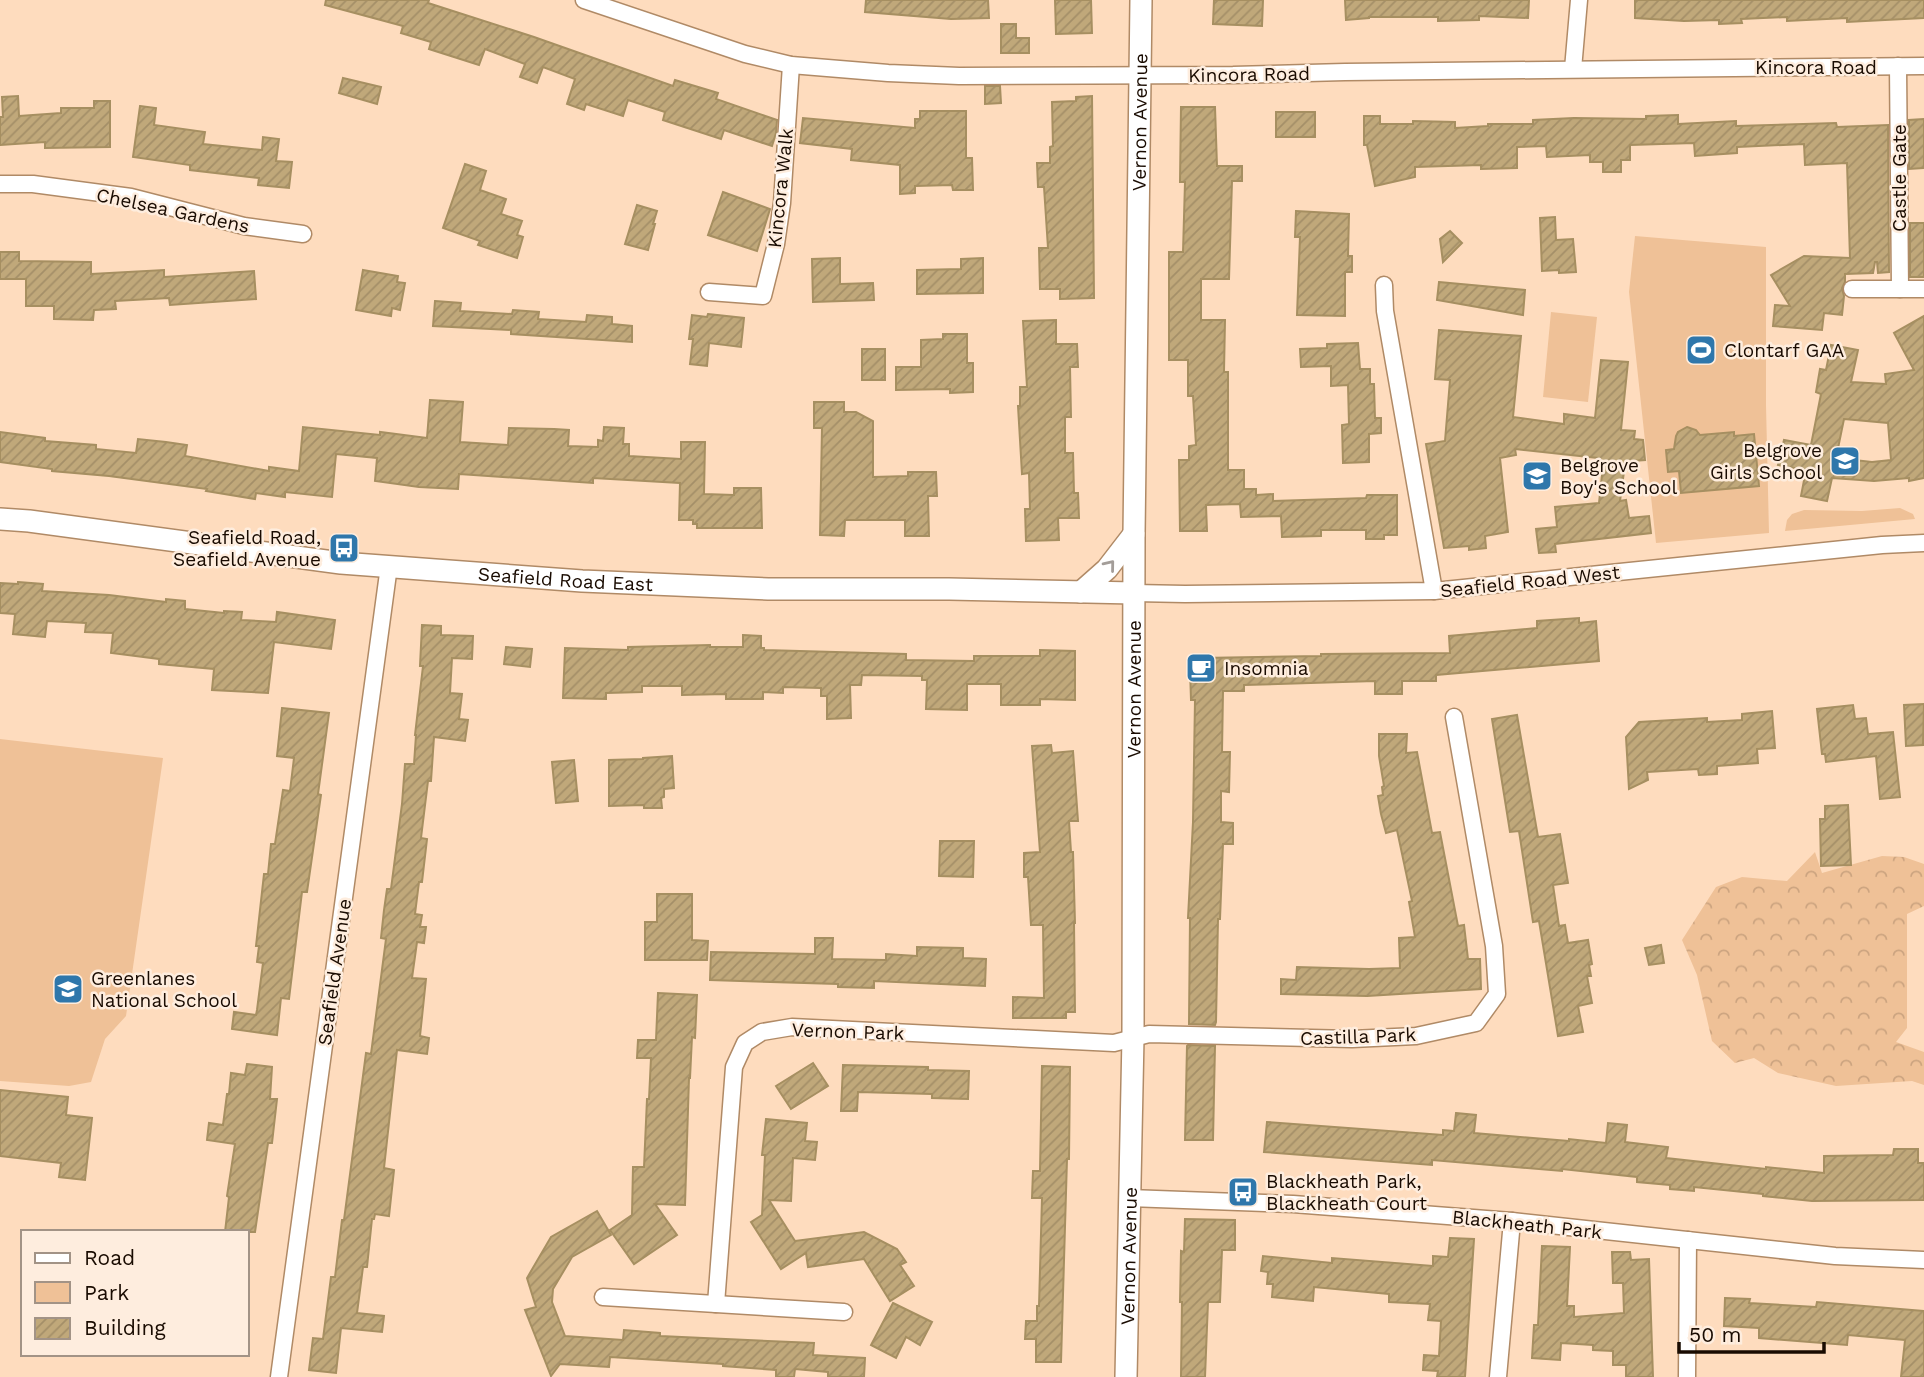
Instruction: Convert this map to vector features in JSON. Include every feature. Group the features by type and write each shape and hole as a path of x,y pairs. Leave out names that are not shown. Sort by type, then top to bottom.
{"main road":[{"name":"Vernon Avenue","path":"1126,1377 1133,1037 1134,534 1141,0"},
{"name":"Seafield Road East","path":"0,519 341,563 582,581 768,589 1134,593"},
{"path":"1081,592 1107,569 1134,534"}],"street":[{"name":"Kincora Road","path":"584,0 744,54 791,65 888,73 959,76 1139,76 1924,66"},
{"path":"1573,69 1579,0"},
{"name":"Kincora Walk","path":"709,292 763,296 776,244 782,203 791,65"},
{"name":"Castle Gate","path":"1898,66 1900,289"},
{"name":"Chelsea Gardens","path":"0,184 33,184 131,197 244,226 303,234"},
{"path":"1384,285 1385,312 1434,591"},
{"path":"1852,289 1924,289"},
{"name":"Seafield Road West","path":"1134,593 1434,591 1882,545 1924,543"},
{"name":"Seafield Avenue","path":"279,1377 389,566"},
{"name":"Castilla Park","path":"1133,1037 1149,1034 1364,1039 1416,1036 1476,1023 1497,994 1494,946 1454,717"},
{"name":"Vernon Park","path":"716,1304 734,1067 745,1044 762,1032 792,1027 1114,1043 1133,1037"},
{"name":"Blackheath Park","path":"1129,1198 1293,1204 1512,1222 1835,1256 1924,1260"},
{"path":"1498,1377 1512,1222"},
{"path":"1686,1377 1688,1240"},
{"path":"603,1297 844,1312"}],"green space":[{"name":"Clontarf GAA","path":"1635,236 1766,247 1769,533 1656,543 1629,292"},
{"path":"1551,312 1597,317 1588,402 1543,397"},
{"path":"1900,508 1913,514 1915,519 1785,531 1787,520 1792,514 1804,510 1862,511"},
{"name":"Greenlanes National School","path":"0,739 163,758 126,1016 105,1039 91,1082 69,1086 0,1081"},
{"path":"1815,852 1822,873 1882,856 1904,857 1924,864 1924,906 1907,914 1907,1028 1896,1042 1924,1052 1924,1085 1912,1081 1836,1086 1778,1073 1754,1058 1735,1063 1712,1041 1697,975 1682,940 1716,887 1742,877 1787,881"}],"building":[{"path":"326,0 429,0 428,3 673,86 675,80 718,93 716,99 777,120 772,146 724,130 721,139 663,120 665,112 628,100 623,116 586,104 584,110 567,104 575,79 543,67 537,83 520,77 525,64 485,49 479,65 429,49 431,42 401,33 403,26 325,5"},
{"path":"866,0 988,0 989,18 951,19 865,12"},
{"path":"1055,0 1091,0 1092,33 1056,34"},
{"path":"1214,0 1263,0 1262,26 1213,24"},
{"path":"1345,0 1529,0 1528,18 1479,16 1479,20 1438,21 1438,17 1369,17 1346,20"},
{"path":"1635,0 1924,0 1924,18 1847,22 1847,18 1787,21 1787,17 1741,19 1742,23 1719,24 1719,20 1635,18"},
{"path":"1001,24 1016,24 1016,38 1029,38 1029,53 1001,53"},
{"path":"343,78 381,87 377,104 339,93"},
{"path":"985,86 1000,86 1001,103 985,104"},
{"path":"18,96 19,116 61,113 61,108 94,108 94,101 110,101 110,147 45,148 45,142 0,145 2,97"},
{"path":"1092,96 1094,298 1060,299 1060,289 1040,289 1039,248 1048,248 1044,187 1038,187 1037,163 1050,163 1050,147 1053,146 1052,102 1076,101 1076,97"},
{"path":"140,106 156,108 154,125 205,132 203,144 262,150 263,137 279,139 276,161 292,162 289,188 258,185 259,178 190,170 190,165 133,157"},
{"path":"1181,107 1215,107 1217,166 1242,166 1242,181 1232,181 1229,279 1201,279 1201,320 1225,320 1228,470 1244,470 1244,489 1256,489 1256,495 1273,494 1273,501 1397,495 1397,535 1384,535 1384,539 1366,539 1366,530 1321,530 1321,536 1282,537 1281,516 1241,517 1240,504 1206,505 1207,531 1180,531 1179,460 1189,460 1189,446 1196,445 1193,396 1188,396 1188,360 1169,360 1169,252 1183,252 1185,182 1180,182"},
{"path":"920,111 966,111 966,158 972,158 973,190 953,190 952,185 915,186 915,193 900,194 900,165 851,160 852,149 800,143 803,118 915,128 915,119 920,119"},
{"path":"1276,112 1315,112 1315,137 1276,137"},
{"path":"1678,115 1678,124 1736,121 1736,126 1836,123 1837,127 1888,125 1889,272 1878,273 1875,262 1873,273 1845,274 1842,315 1824,313 1822,330 1773,326 1775,305 1790,306 1771,275 1804,256 1850,258 1847,163 1805,165 1804,144 1737,147 1737,153 1695,156 1694,143 1630,145 1630,160 1621,160 1621,172 1603,172 1603,162 1590,162 1590,155 1547,157 1546,146 1517,147 1517,168 1481,169 1481,165 1415,167 1415,177 1375,186 1367,145 1364,145 1364,116 1380,116 1380,124 1413,124 1413,121 1455,122 1455,128 1488,124 1533,124 1533,120 1646,119 1646,116"},
{"path":"1924,119 1924,168 1909,169 1909,120"},
{"path":"465,164 486,171 480,190 506,199 501,214 522,221 517,235 523,237 517,258 478,245 480,241 443,228"},
{"path":"723,192 770,209 757,251 708,235"},
{"path":"637,205 657,211 648,250 625,244"},
{"path":"1296,211 1349,214 1348,256 1352,256 1352,272 1345,272 1345,316 1297,315 1300,237 1295,237"},
{"path":"1555,217 1556,240 1573,239 1576,272 1542,271 1540,218"},
{"path":"1910,223 1924,223 1924,277 1910,277"},
{"path":"1450,231 1462,243 1443,262 1440,239"},
{"path":"0,252 19,252 19,261 91,262 91,274 164,270 164,277 254,271 256,299 170,305 169,298 115,301 116,309 94,310 93,320 54,319 54,306 26,306 26,279 0,279"},
{"path":"840,258 840,284 873,283 874,300 813,302 812,259"},
{"path":"983,258 983,293 917,294 917,270 961,269 961,259"},
{"path":"363,270 398,276 397,282 405,283 400,310 392,308 391,316 356,310"},
{"path":"1439,282 1525,290 1523,315 1437,300"},
{"path":"435,301 461,303 460,311 512,314 513,310 539,312 538,319 586,322 587,315 612,317 612,324 632,326 632,342 511,334 511,330 433,326"},
{"path":"708,314 744,318 741,347 709,343 707,366 690,364 692,315 707,317"},
{"path":"1924,316 1924,478 1874,481 1832,478 1827,501 1801,496 1806,470 1778,465 1784,440 1811,445 1821,394 1816,392 1820,369 1826,370 1831,345 1858,350 1851,382 1886,384 1885,374 1914,370 1894,333","holes":["1844,419 1888,423 1891,460 1872,462 1836,458"]},
{"path":"1056,320 1056,344 1077,344 1078,367 1070,367 1071,417 1065,417 1065,453 1073,453 1074,493 1078,493 1079,518 1058,518 1059,540 1026,541 1025,509 1030,509 1029,473 1022,474 1018,406 1020,387 1027,387 1023,321"},
{"path":"1439,330 1521,336 1513,417 1564,424 1564,414 1595,418 1601,360 1628,362 1621,430 1635,431 1634,439 1643,440 1645,460 1625,464 1620,501 1626,500 1629,518 1649,516 1651,533 1555,544 1556,552 1539,553 1536,529 1557,527 1555,507 1599,503 1603,465 1598,464 1598,458 1515,449 1516,455 1500,458 1508,532 1485,536 1486,548 1444,548 1426,444 1445,441 1450,380 1435,379"},
{"path":"943,334 967,334 967,363 973,363 973,392 950,393 950,389 896,390 896,367 921,367 921,340 943,339"},
{"path":"1358,343 1360,369 1370,369 1370,384 1374,384 1375,418 1381,418 1381,433 1369,434 1369,462 1343,463 1342,425 1349,424 1348,385 1331,386 1331,366 1301,367 1300,349 1327,348 1327,344"},
{"path":"862,349 885,349 885,380 862,380"},
{"path":"430,400 463,402 460,442 508,445 509,428 554,429 569,430 568,446 598,447 598,440 603,441 604,427 624,428 623,444 629,444 629,456 681,459 681,442 705,442 704,494 734,495 734,488 761,488 762,528 697,528 693,520 679,520 680,483 593,478 593,483 459,474 458,489 419,487 375,481 377,458 336,454 332,497 285,492 285,497 256,493 255,499 206,491 207,489 52,471 0,462 0,432 45,438 45,441 96,445 96,449 136,453 138,439 166,442 187,445 185,456 269,471 269,467 299,471 303,427 427,438"},
{"path":"814,402 844,402 844,412 856,412 873,421 873,477 908,476 908,472 936,472 937,496 928,496 929,536 905,536 905,520 845,520 844,536 820,535 822,428 814,428"},
{"path":"1687,427 1696,430 1700,435 1734,432 1734,436 1754,434 1759,486 1681,493 1679,471 1668,472 1666,450 1674,449 1678,432"},
{"path":"0,583 43,584 42,591 166,602 166,599 185,601 185,609 242,612 241,620 276,622 277,612 335,620 331,649 274,642 268,693 212,690 214,669 159,664 159,659 111,653 113,633 85,632 86,623 47,621 45,637 13,634 15,614 0,613"},
{"path":"1579,618 1579,623 1596,621 1599,661 1436,675 1436,681 1402,681 1402,694 1375,694 1375,681 1244,685 1244,691 1223,691 1222,752 1230,752 1229,792 1221,791 1221,822 1233,823 1233,844 1223,844 1216,1022 1215,1025 1189,1024 1188,918 1195,700 1191,700 1190,669 1201,658 1450,653 1449,636 1537,628 1537,621"},
{"path":"422,625 441,626 441,635 473,636 472,659 452,658 450,693 462,694 459,719 468,720 465,741 434,737 431,781 428,781 421,838 427,839 415,914 422,915 420,927 426,927 424,943 417,942 412,978 426,979 420,1036 429,1038 427,1054 397,1050 384,1168 394,1170 389,1216 375,1214 372,1219 367,1267 363,1267 357,1313 384,1316 382,1332 341,1328 336,1373 309,1370 313,1338 323,1339 331,1277 335,1277 344,1220 366,1053 371,1054 386,939 381,938 384,910 387,889 391,889 405,764 414,764 423,666 420,666"},
{"path":"743,635 761,636 761,648 764,650 906,654 906,660 974,661 974,656 1040,656 1040,650 1075,651 1075,700 1040,699 1040,705 1001,705 1001,684 967,684 967,710 926,709 927,680 922,680 922,676 862,675 861,685 850,685 851,718 827,719 827,696 821,696 821,688 783,687 783,693 763,692 763,699 726,699 726,694 682,695 682,686 642,686 642,692 606,693 606,699 563,698 565,648 628,650 628,647 743,647"},
{"path":"506,647 532,649 530,667 504,664"},
{"path":"1924,704 1923,745 1906,746 1904,705"},
{"path":"1853,705 1855,719 1866,718 1868,734 1893,732 1900,797 1880,799 1876,756 1826,762 1825,754 1822,754 1817,709"},
{"path":"282,708 329,713 307,892 302,892 289,999 281,998 277,1035 232,1029 234,1012 256,1015 257,1010 263,963 257,962 259,946 256,946 264,874 268,874 271,844 275,844 283,790 290,791 294,758 277,756"},
{"path":"1772,711 1775,748 1757,749 1758,763 1717,766 1717,774 1699,775 1698,769 1647,772 1648,780 1629,789 1626,737 1639,722 1707,718 1707,722 1742,720 1742,714"},
{"path":"1517,715 1538,837 1560,834 1568,883 1553,885 1559,926 1565,925 1568,943 1588,940 1592,964 1589,965 1591,976 1587,976 1592,1003 1578,1006 1583,1032 1558,1036 1539,921 1533,922 1519,831 1510,832 1492,719"},
{"path":"1379,734 1407,734 1406,753 1417,752 1432,833 1440,832 1458,926 1464,925 1468,959 1480,959 1481,989 1367,996 1281,994 1281,979 1296,980 1297,967 1400,968 1399,938 1415,937 1409,902 1412,901 1397,830 1386,833 1381,814 1378,796 1383,795 1384,786 1379,756"},
{"path":"1051,745 1052,753 1073,751 1078,821 1069,821 1073,852 1075,1012 1066,1012 1066,1018 1013,1018 1013,997 1044,998 1043,925 1031,925 1028,877 1024,877 1024,853 1040,852 1032,746"},
{"path":"672,756 674,788 664,789 662,808 644,808 644,805 609,806 609,760"},
{"path":"574,760 578,801 556,803 552,762"},
{"path":"1848,805 1851,865 1821,866 1820,819 1825,819 1825,806"},
{"path":"940,841 974,841 973,877 939,876"},
{"path":"657,894 692,894 692,940 708,941 707,960 645,960 645,922 657,922"},
{"path":"815,938 833,938 832,959 886,960 886,954 917,956 917,947 963,948 963,958 986,959 985,986 874,981 874,988 838,987 838,984 710,980 711,952 815,954"},
{"path":"1661,945 1664,963 1649,965 1645,948"},
{"path":"658,993 697,995 695,1038 692,1037 689,1078 685,1205 655,1204 677,1235 634,1264 610,1230 632,1215 633,1167 644,1167 651,1058 637,1058 638,1040 656,1040"},
{"path":"1188,1045 1215,1046 1213,1140 1185,1140"},
{"path":"813,1063 828,1086 791,1109 776,1086"},
{"path":"247,1064 272,1067 270,1099 277,1099 272,1143 268,1143 255,1232 225,1230 235,1144 207,1140 209,1123 223,1125 231,1073 245,1075"},
{"path":"843,1065 969,1071 968,1099 932,1098 932,1094 858,1092 857,1111 841,1111"},
{"path":"1042,1066 1070,1067 1061,1362 1036,1362 1036,1339 1025,1339 1026,1321 1037,1321 1039,1306 1042,1198 1032,1198 1033,1171 1040,1171"},
{"path":"0,1090 68,1097 66,1115 92,1118 85,1180 59,1177 61,1163 0,1156"},
{"path":"1456,1113 1476,1115 1474,1133 1569,1141 1606,1143 1608,1123 1627,1125 1625,1142 1668,1147 1666,1158 1766,1169 1824,1173 1824,1156 1893,1155 1894,1149 1918,1149 1918,1163 1924,1163 1924,1200 1812,1201 1694,1187 1694,1191 1670,1189 1670,1185 1637,1182 1637,1177 1562,1169 1432,1160 1432,1165 1264,1152 1267,1122 1443,1135 1443,1130 1454,1131"},
{"path":"766,1119 807,1123 805,1141 817,1142 815,1160 793,1158 791,1201 769,1200 795,1241 864,1232 897,1249 906,1262 900,1265 914,1286 890,1301 864,1259 808,1267 806,1253 781,1269 751,1222 762,1215 765,1155 762,1155"},
{"path":"597,1211 611,1235 572,1257 553,1289 552,1302 565,1336 623,1340 624,1330 660,1333 660,1336 814,1343 813,1355 865,1358 864,1377 828,1377 828,1372 795,1369 794,1377 776,1377 776,1370 610,1357 609,1367 560,1364 551,1376 525,1310 536,1307 527,1278 551,1237"},
{"path":"1185,1219 1235,1220 1235,1250 1222,1250 1220,1302 1208,1302 1205,1377 1181,1377 1181,1251 1184,1252"},
{"path":"1450,1238 1474,1239 1465,1377 1437,1377 1438,1371 1423,1370 1424,1355 1439,1356 1441,1321 1428,1320 1430,1304 1389,1302 1389,1294 1314,1287 1313,1301 1272,1297 1273,1284 1267,1284 1268,1272 1261,1271 1263,1256 1332,1263 1332,1258 1433,1266 1433,1256 1448,1257"},
{"path":"1542,1246 1570,1247 1567,1306 1574,1306 1574,1317 1624,1313 1623,1283 1613,1283 1612,1252 1630,1252 1631,1260 1649,1259 1653,1377 1626,1377 1626,1365 1613,1365 1613,1351 1593,1350 1593,1345 1561,1343 1560,1360 1532,1358 1534,1325 1538,1325"},
{"path":"1725,1298 1750,1299 1749,1303 1816,1307 1817,1302 1924,1311 1924,1377 1901,1377 1905,1340 1848,1335 1847,1345 1759,1338 1759,1328 1724,1326"},
{"path":"893,1303 932,1322 920,1345 906,1337 896,1358 871,1345"}],"place":[{"name":"Clontarf GAA","path":"1701,350"},
{"name":"Belgrove Girls School","path":"1845,461"},
{"name":"Belgrove Boy's School","path":"1537,476"},
{"name":"Seafield Road, Seafield Avenue","path":"344,548"},
{"name":"Insomnia","path":"1201,668"},
{"name":"Greenlanes National School","path":"68,989"},
{"name":"Blackheath Park, Blackheath Court","path":"1243,1192"}]}
